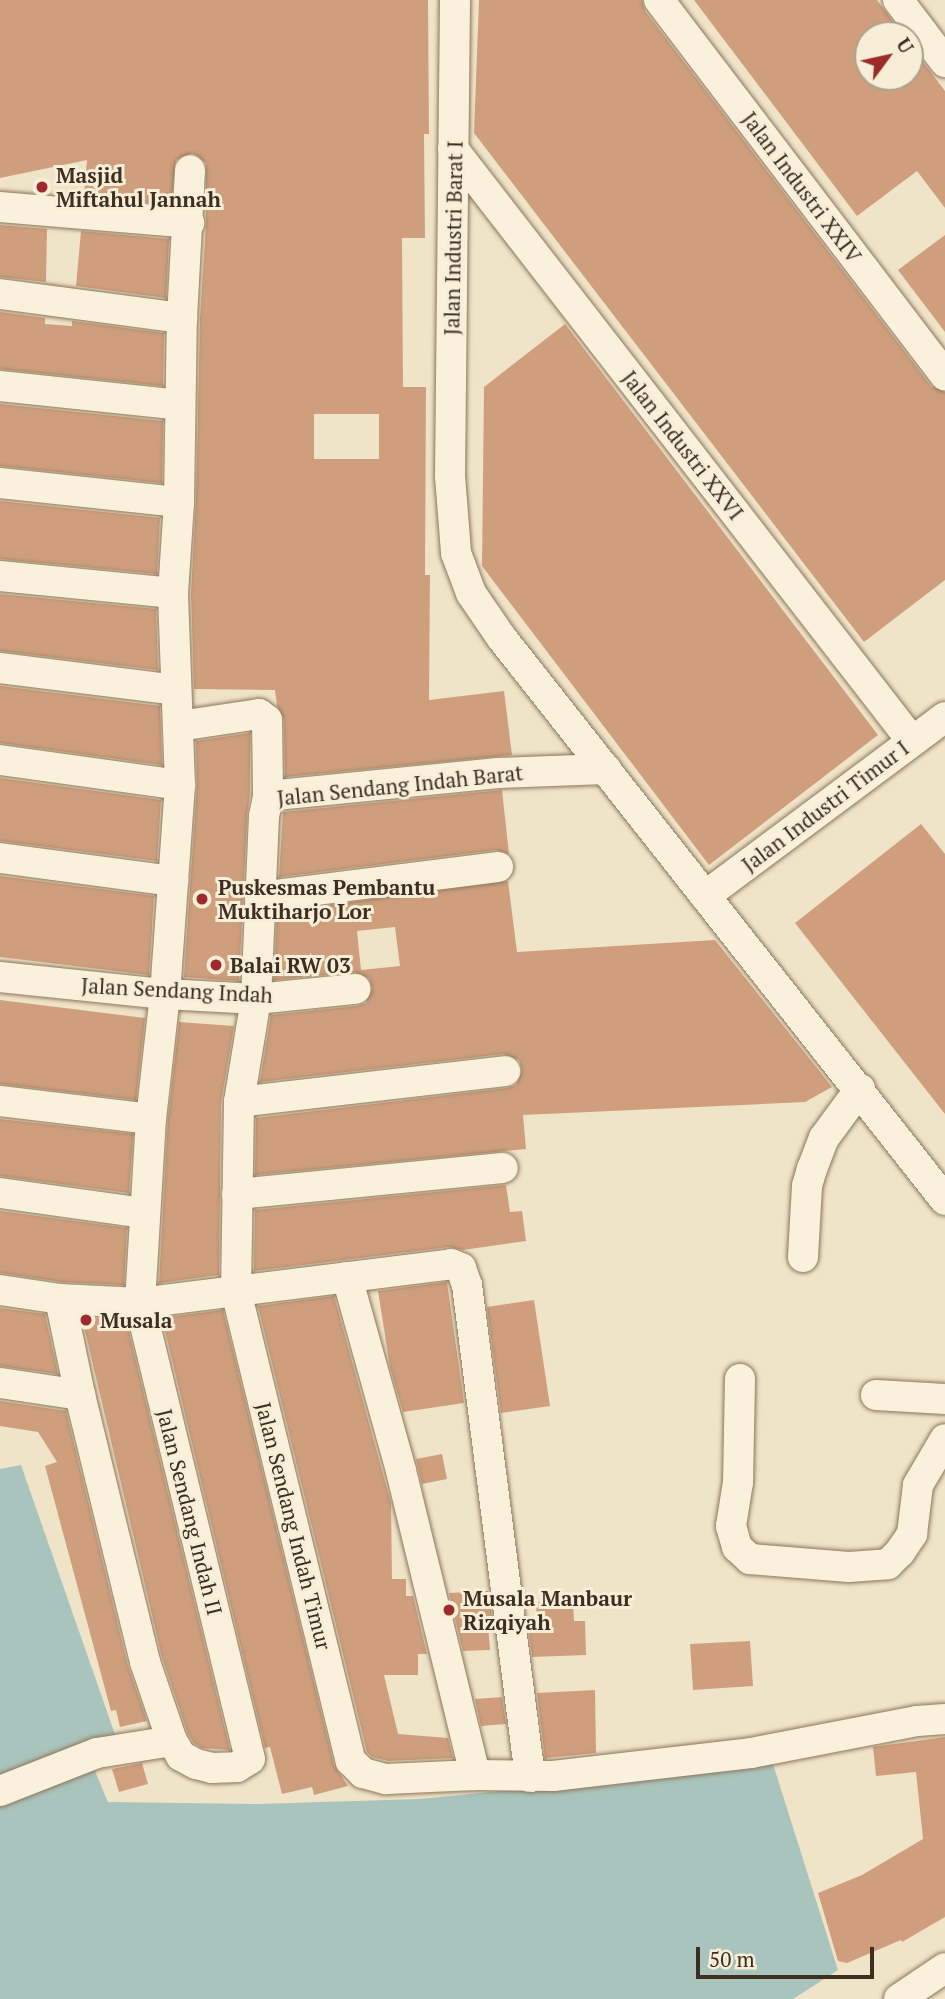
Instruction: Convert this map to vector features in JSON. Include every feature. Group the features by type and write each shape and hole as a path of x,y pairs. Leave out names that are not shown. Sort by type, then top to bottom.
{"street":[{"name":"Jalan Industri Barat I","path":"456,0 450,476 456,552 471,593 501,637 945,1200"},
{"name":"Jalan Industri XXIV","path":"659,0 945,374"},
{"path":"898,0 945,62"},
{"name":"Jalan Industri XXVI","path":"453,149 912,741"},
{"name":"Jalan Sendang Indah II","path":"172,1741 181,1756 212,1768 237,1767 250,1759 140,1303 151,1119 164,994 180,785 173,593 179,502 182,318 190,170"},
{"path":"0,207 188,223"},
{"path":"0,294 182,318"},
{"path":"0,386 180,405"},
{"path":"0,483 179,502"},
{"path":"0,576 173,593"},
{"path":"0,668 176,690"},
{"path":"179,726 259,714 267,720 268,796"},
{"name":"Jalan Industri Timur I","path":"705,896 945,717"},
{"path":"0,760 180,785"},
{"name":"Jalan Sendang Indah Barat","path":"236,1291 239,1102 256,999 264,816 268,796 498,773 606,769"},
{"path":"0,858 173,881"},
{"path":"260,897 498,867"},
{"name":"Jalan Sendang Indah","path":"0,977 164,994 256,999 355,989"},
{"path":"239,1102 505,1071"},
{"path":"803,1257 807,1186 812,1169 824,1138 860,1089"},
{"path":"0,1101 151,1119"},
{"path":"237,1194 503,1168"},
{"path":"0,1192 145,1213"},
{"path":"0,1290 60,1299 140,1303 451,1264 464,1271 530,1777"},
{"path":"347,1277 401,1471 475,1775 530,1777 751,1753 916,1721 945,1719"},
{"name":"Jalan Sendang Indah Timur","path":"236,1291 351,1761 363,1773 386,1779 475,1775"},
{"path":"0,1791 105,1751 172,1741 145,1662 80,1395 60,1299"},
{"path":"740,1379 738,1482 731,1526 737,1547 750,1559 849,1567 888,1564 912,1534 918,1485 945,1439"},
{"path":"0,1383 80,1395"},
{"path":"876,1395 945,1399"},
{"path":"899,1999 945,1968"}],"water":[{"path":"21,1465 118,1743 95,1771 108,1802 258,1804 420,1799 773,1764 838,1970 793,1999 0,1999 0,1469"}],"building":[{"path":"0,0 428,0 429,134 424,134 425,238 402,238 403,387 426,387 425,575 430,575 429,700 504,691 512,755 285,777 284,720 277,706 275,690 194,689 191,593 200,319 206,224 206,163 192,153 176,160 171,204 84,197 87,160 0,178","holes":["314,414 379,414 379,459 314,459"]},
{"path":"479,0 642,0 645,11 931,386 945,392 945,580 864,642 474,133"},
{"path":"694,0 877,0 893,21 854,21 854,91 924,91 924,63 945,91 945,208 917,171 857,216"},
{"path":"0,225 47,229 46,282 0,277"},
{"path":"81,231 169,239 166,298 76,286"},
{"path":"945,235 945,332 898,270"},
{"path":"0,312 45,318 45,324 72,326 72,321 164,333 163,386 0,369"},
{"path":"565,324 878,735 709,865 482,566 484,387"},
{"path":"0,404 163,421 162,483 0,466"},
{"path":"0,501 160,518 157,574 0,559"},
{"path":"0,594 156,609 158,670 0,651"},
{"path":"0,686 160,706 162,765 0,743"},
{"path":"250,733 250,794 239,981 184,977 197,786 196,741"},
{"path":"0,778 161,800 157,861 0,841"},
{"path":"502,790 509,854 496,850 279,877 283,812"},
{"path":"921,824 945,854 945,1114 795,923"},
{"path":"0,876 154,896 149,975 0,957"},
{"path":"508,881 517,952 715,940 832,1087 805,1102 523,1115 526,1149 255,1175 256,1118 507,1088 516,1085 522,1070 519,1060 503,1054 260,1082 271,1015 357,1006 366,1003 372,988 369,978 354,972 274,980 277,912","holes":["395,927 400,966 361,970 357,931"]},
{"path":"0,1000 145,1018 136,1100 0,1084"},
{"path":"179,1022 234,1026 221,1102 219,1275 159,1283 168,1120"},
{"path":"0,1119 133,1134 129,1193 0,1176"},
{"path":"506,1185 510,1212 522,1211 526,1241 463,1250 449,1247 254,1271 255,1210"},
{"path":"0,1211 127,1228 124,1285 62,1282 0,1273"},
{"path":"447,1282 464,1403 403,1412 390,1367 378,1291"},
{"path":"334,1296 391,1503 392,1579 406,1579 406,1596 413,1596 427,1654 418,1654 418,1675 384,1675 398,1734 448,1738 453,1758 388,1761 372,1757 367,1752 258,1306"},
{"path":"534,1300 550,1406 501,1413 487,1307"},
{"path":"0,1308 45,1314 58,1374 0,1366"},
{"path":"223,1310 334,1765 348,1786 314,1795 312,1787 282,1794 270,1747 265,1748 162,1318"},
{"path":"82,1318 126,1320 230,1750 202,1748 194,1743 188,1734 162,1657"},
{"path":"0,1401 66,1411 128,1666 147,1721 120,1727 116,1710 111,1711 45,1466 57,1462 38,1432 0,1426"},
{"path":"442,1454 447,1479 422,1484 416,1459"},
{"path":"488,1591 493,1624 488,1624 490,1650 463,1651 449,1593"},
{"path":"573,1601 574,1621 585,1621 586,1655 532,1657 528,1623 537,1623 536,1602"},
{"path":"750,1641 753,1686 693,1690 690,1644"},
{"path":"595,1690 596,1753 545,1758 537,1693"},
{"path":"502,1697 506,1724 481,1726 475,1699"},
{"path":"945,1737 945,1917 902,1942 901,1940 847,1963 838,1961 818,1893 862,1875 923,1839 916,1772 876,1776 873,1747"},
{"path":"142,1763 148,1784 119,1792 112,1769"}],"place":[{"name":"Masjid Miftahul Jannah","path":"42,187"},
{"name":"Puskesmas Pembantu Muktiharjo Lor","path":"202,899"},
{"name":"Balai RW 03","path":"216,965"},
{"name":"Musala","path":"86,1320"},
{"name":"Musala Manbaur Rizqiyah","path":"449,1610"}]}
